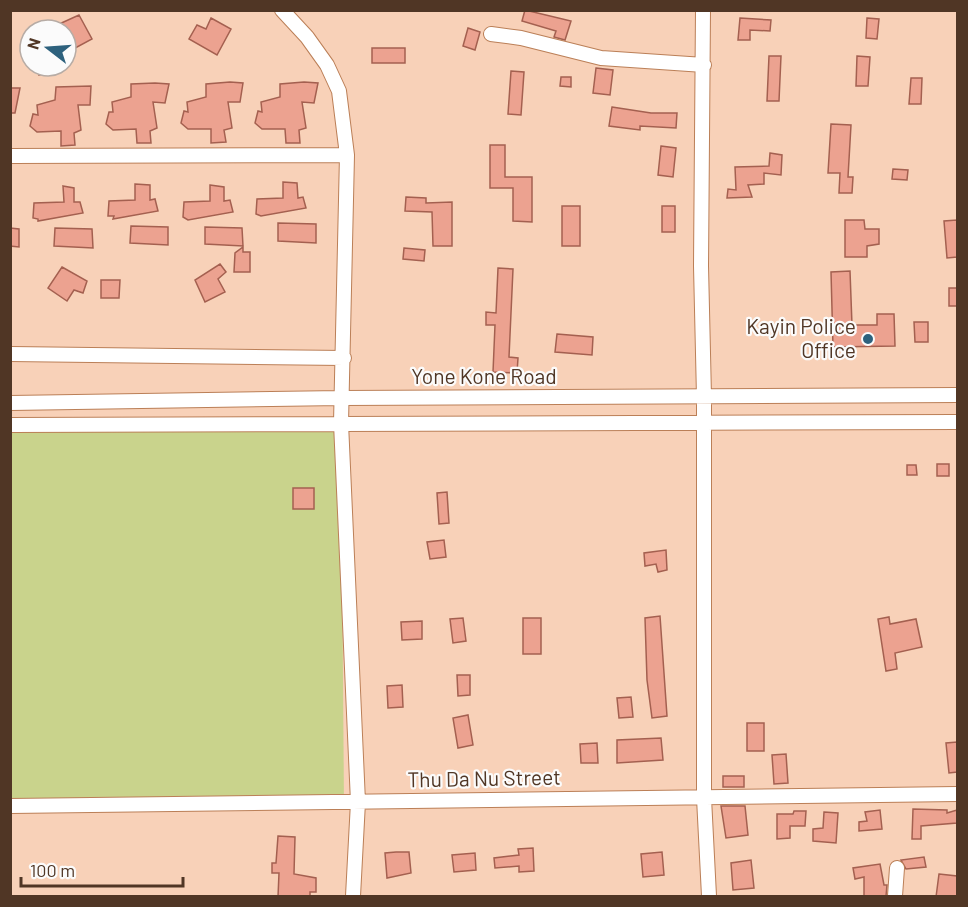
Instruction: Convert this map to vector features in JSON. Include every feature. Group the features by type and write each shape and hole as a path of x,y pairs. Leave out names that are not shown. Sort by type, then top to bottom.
{"street":[{"path":"282,10 308,37 327,65 339,91 347,155 341,423 358,802 353,897"},
{"path":"703,10 701,266 704,397 704,798 709,897"},
{"path":"491,34 521,38 602,58 704,65"},
{"path":"10,156 347,155"},
{"path":"10,354 344,358"},
{"name":"Yone Kone Road","path":"10,403 341,398 957,395"},
{"path":"562,398 562,422"},
{"path":"10,425 957,422"},
{"name":"Thu Da Nu Street","path":"10,806 957,794"},
{"path":"895,897 897,868"}],"green space":[{"path":"341,423 344,805 11,806 10,425"}],"building":[{"path":"525,10 571,21 565,40 554,37 556,31 522,21"},
{"path":"79,15 92,39 78,47 78,18 72,18"},
{"path":"211,18 231,29 217,55 189,39 197,25 206,29"},
{"path":"740,18 771,20 770,31 750,30 750,40 738,40"},
{"path":"867,18 879,19 877,39 866,38"},
{"path":"468,28 480,32 475,50 463,46"},
{"path":"372,48 405,48 405,63 372,63"},
{"path":"769,56 781,56 779,101 767,101"},
{"path":"857,56 870,57 868,86 856,86"},
{"path":"596,68 613,70 610,95 593,93"},
{"path":"511,71 524,72 521,115 508,114"},
{"path":"561,77 571,77 571,87 560,86"},
{"path":"911,78 922,78 921,104 909,104"},
{"path":"243,83 240,102 228,102 232,128 224,130 226,142 211,143 211,129 188,129 181,123 184,111 188,112 187,102 206,97 206,84"},
{"path":"318,83 314,103 302,102 306,128 299,130 300,143 286,143 285,129 262,129 255,123 258,111 262,112 261,102 280,97 280,84"},
{"path":"131,84 169,84 165,103 153,102 157,128 150,131 151,143 137,143 136,129 113,130 106,124 109,112 113,112 112,102 131,97"},
{"path":"91,86 90,105 78,105 81,130 74,133 75,145 61,146 61,131 37,132 30,126 33,114 38,115 37,105 55,100 56,87"},
{"path":"10,88 20,88 15,113 10,113"},
{"path":"612,107 651,113 677,113 676,128 640,126 640,130 609,126"},
{"path":"831,124 851,125 848,177 853,177 852,193 839,193 840,173 828,173"},
{"path":"490,145 505,145 505,177 532,177 532,222 513,221 513,188 490,188"},
{"path":"661,146 676,148 673,177 658,175"},
{"path":"770,153 782,155 781,175 764,173 764,184 748,185 752,197 727,198 728,189 736,190 735,167 769,166"},
{"path":"893,169 908,170 907,180 892,179"},
{"path":"283,182 297,183 298,198 303,197 306,208 261,216 256,214 257,199 283,198"},
{"path":"135,184 150,185 150,200 155,199 158,211 113,219 114,216 108,216 109,201 135,200"},
{"path":"210,185 224,187 224,201 230,200 233,212 188,220 183,217 184,202 210,201"},
{"path":"63,186 74,188 74,202 80,202 83,213 38,221 33,218 34,203 64,202"},
{"path":"406,197 426,198 426,203 452,202 452,246 433,246 432,212 405,211"},
{"path":"562,206 580,206 580,246 562,246"},
{"path":"662,206 675,206 675,232 662,232"},
{"path":"845,220 864,220 865,229 879,229 879,244 867,246 867,257 845,257"},
{"path":"957,220 957,257 947,258 944,221"},
{"path":"278,223 316,224 316,243 278,241"},
{"path":"131,226 168,227 168,245 130,243"},
{"path":"205,227 242,228 243,246 205,244"},
{"path":"10,228 19,229 19,247 10,246"},
{"path":"55,228 92,229 93,248 54,246"},
{"path":"243,247 243,252 250,252 250,272 234,272 235,253"},
{"path":"404,248 425,250 424,261 403,259"},
{"path":"220,264 226,272 218,279 225,292 205,302 195,280"},
{"path":"62,267 87,281 83,293 74,290 67,301 48,288"},
{"path":"498,268 513,269 509,357 518,358 517,373 493,372 495,325 486,325 486,312 496,313"},
{"path":"850,271 852,325 877,325 877,314 894,314 895,346 833,347 831,272"},
{"path":"101,280 120,280 119,298 101,298"},
{"path":"949,288 957,288 957,306 949,306"},
{"path":"914,322 928,322 928,342 915,342"},
{"path":"557,334 593,337 592,355 555,352"},
{"path":"937,464 949,464 949,476 937,476"},
{"path":"907,465 916,465 917,475 907,475"},
{"path":"293,488 314,488 314,509 293,509"},
{"path":"447,492 449,523 439,524 437,493"},
{"path":"444,540 446,557 430,559 427,542"},
{"path":"666,550 667,570 658,572 656,564 645,566 644,553"},
{"path":"660,616 667,716 652,718 647,680 645,618"},
{"path":"889,617 890,624 916,619 922,647 895,653 897,669 886,671 878,619"},
{"path":"463,618 466,641 453,643 450,619"},
{"path":"523,618 541,618 541,654 523,654"},
{"path":"422,621 422,639 402,640 401,622"},
{"path":"457,675 470,675 470,695 458,696"},
{"path":"402,685 403,707 388,708 387,686"},
{"path":"631,697 633,717 619,718 617,698"},
{"path":"468,715 473,745 458,748 453,718"},
{"path":"747,723 764,723 764,751 747,751"},
{"path":"661,738 663,760 617,763 617,740"},
{"path":"957,742 957,772 949,773 946,743"},
{"path":"597,743 598,763 581,763 580,744"},
{"path":"786,754 788,783 774,784 772,755"},
{"path":"723,776 744,776 744,787 723,787"},
{"path":"721,806 745,806 748,835 726,838"},
{"path":"913,809 947,810 947,813 957,810 957,823 921,826 921,839 912,839"},
{"path":"880,810 882,829 859,831 859,822 867,821 865,812"},
{"path":"794,811 806,811 805,826 790,826 790,838 777,839 777,814 793,814"},
{"path":"824,812 838,813 836,843 813,841 813,829 823,828"},
{"path":"278,836 295,837 294,874 316,878 316,892 310,892 310,897 278,897 279,873 272,873 272,863 276,863"},
{"path":"533,848 534,871 519,872 519,866 495,868 494,858 519,855 518,849"},
{"path":"409,852 411,873 387,878 385,853"},
{"path":"662,852 664,875 643,877 641,854"},
{"path":"475,853 476,870 454,872 452,855"},
{"path":"924,857 926,867 906,869 901,860"},
{"path":"751,860 754,888 733,890 731,863"},
{"path":"880,864 884,885 887,885 886,896 864,896 864,877 855,879 853,868"},
{"path":"939,874 957,876 957,897 936,897"}],"place":[{"name":"Kayin Police Office","path":"868,339"}]}
